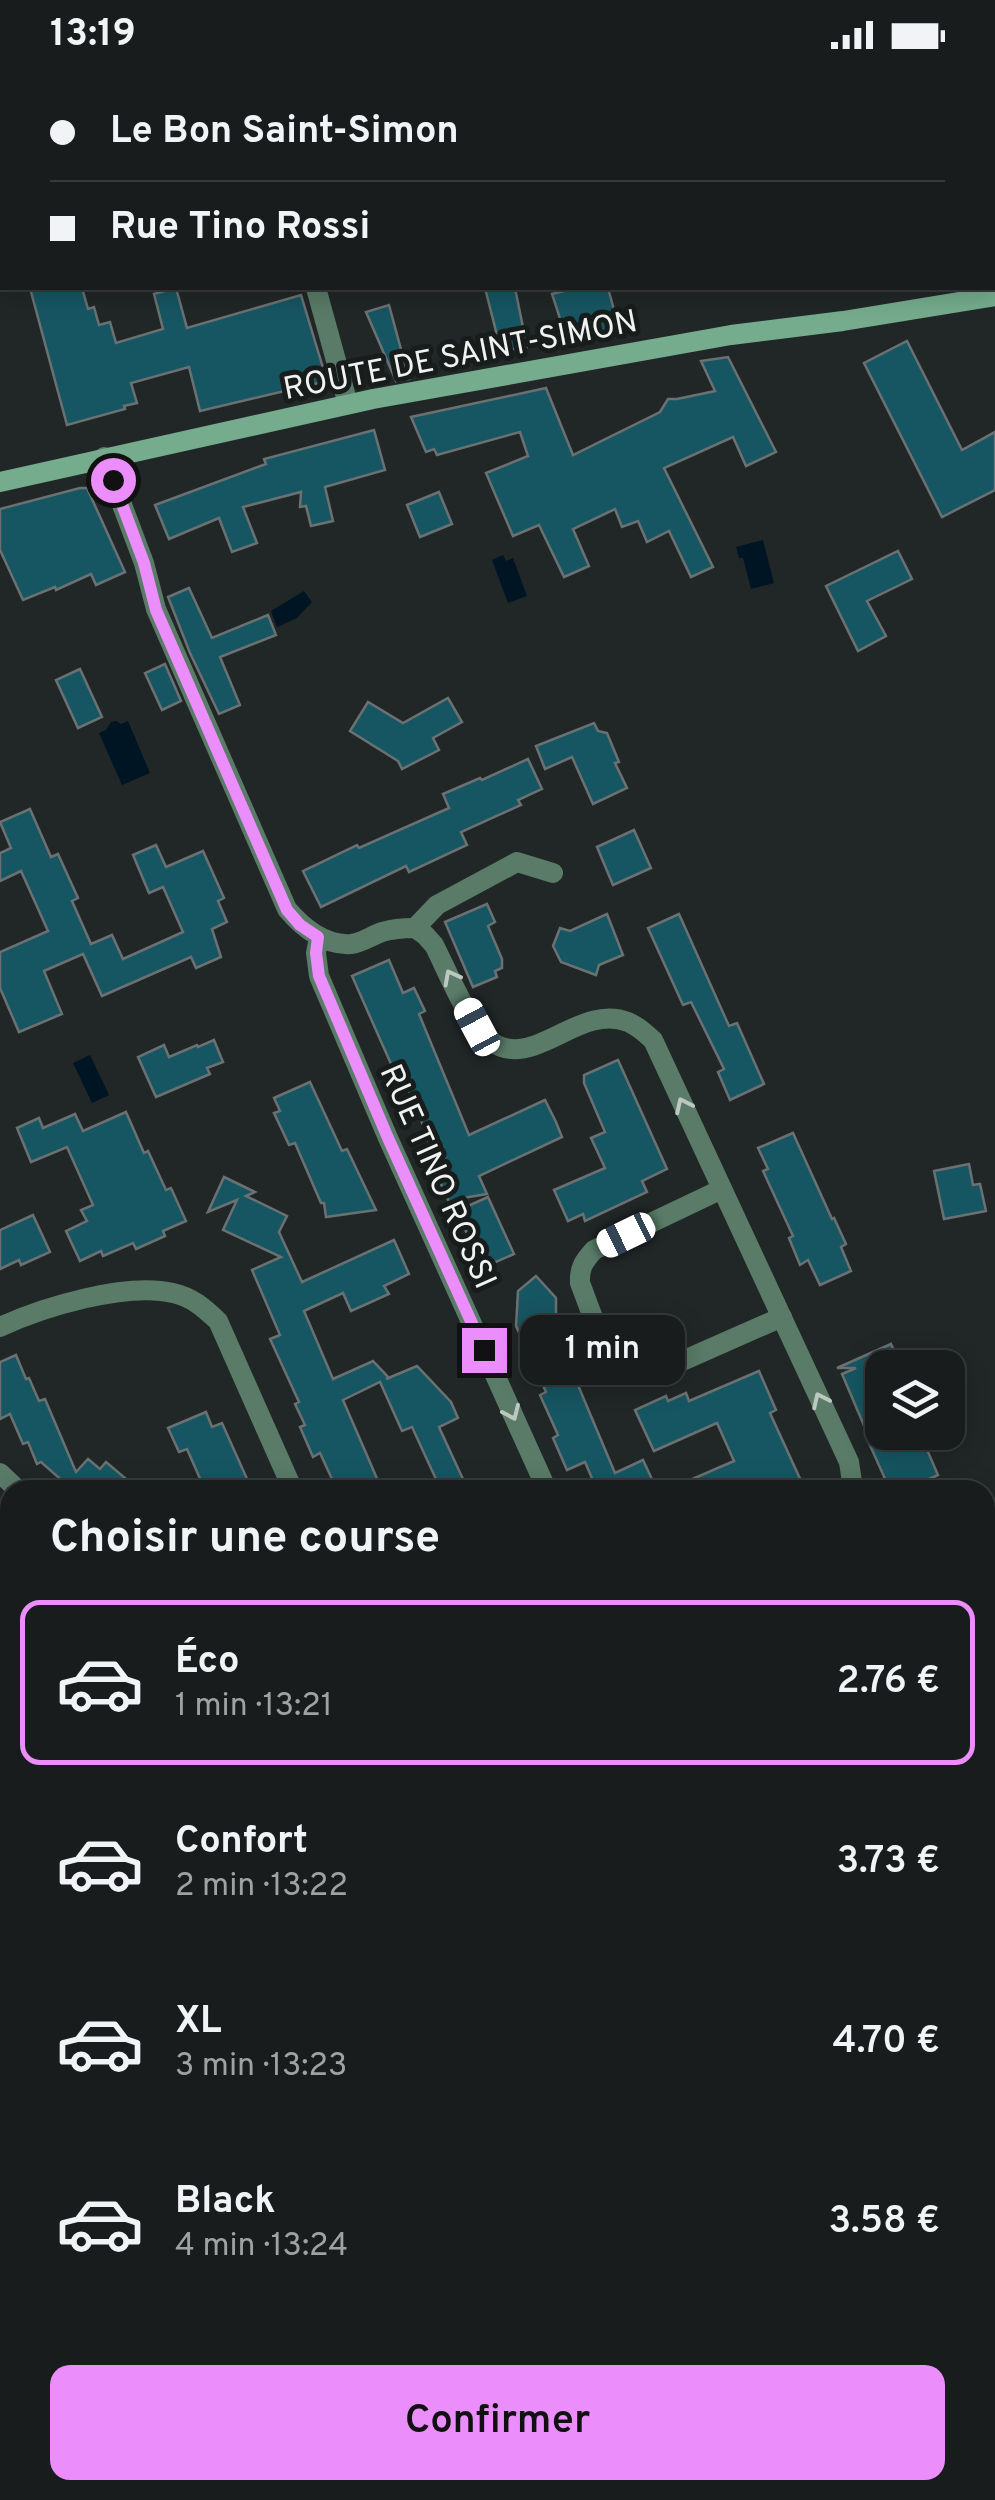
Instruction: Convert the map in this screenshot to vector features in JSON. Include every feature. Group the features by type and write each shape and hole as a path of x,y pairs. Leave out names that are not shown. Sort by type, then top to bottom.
{"main road":[{"name":"ROUTE DE SAINT-SIMON","path":"0,482 348,404 731,335 995,296"}],"street":[{"path":"317,290 348,404"},
{"path":"104,457 144,563 156,610 287,910 318,937 352,944 381,932 414,928 434,945 477,1027 490,1041 507,1049 522,1050 592,1019 608,1018 627,1021 654,1040 849,1462 852,1480"},
{"path":"414,928 437,905 517,862 553,873"},
{"name":"RUE TINO ROSSI","path":"318,937 319,976 543,1480"},
{"path":"722,1189 594,1250 585,1260 579,1271 580,1283 611,1356 622,1368 646,1377 782,1316"},
{"path":"0,1327 56,1305 143,1289 174,1293 199,1303 218,1321 290,1480"}],"water":[{"path":"763,540 774,583 751,589 736,547"},
{"path":"503,555 506,561 513,558 527,596 508,603 492,560"},
{"path":"304,591 312,602 297,618 277,627 271,611"},
{"path":"116,721 128,721 150,773 122,785 99,733"},
{"path":"90,1055 109,1095 92,1103 73,1063"}],"building":[{"path":"31,290 83,290 88,309 94,307 99,325 110,322 116,343 163,329 154,294 169,290 177,290 187,328 301,295 327,381 200,411 189,367 131,383 137,403 124,406 125,409 67,425"},
{"path":"486,290 515,290 527,347 501,351"},
{"path":"609,290 620,332 567,340 552,294"},
{"path":"389,305 409,379 396,381 366,312"},
{"path":"907,341 962,450 995,432 995,490 942,517 864,363"},
{"path":"728,357 776,452 746,466 733,437 664,468 713,567 691,577 669,531 647,542 638,521 622,527 615,509 573,529 589,566 564,577 539,525 513,536 486,473 528,456 520,432 437,455 434,449 426,452 411,417 546,388 573,455 660,412 668,399 715,391 701,361"},
{"path":"374,430 385,470 325,487 333,521 311,526 306,506 300,507 301,492 243,507 257,543 232,552 219,518 169,539 155,505 266,464 264,459"},
{"path":"87,488 125,572 96,585 91,574 23,600 0,550 0,509"},
{"path":"439,492 452,524 420,537 407,505"},
{"path":"898,551 912,579 867,601 886,636 858,651 826,586"},
{"path":"189,588 212,638 268,615 276,635 220,657 240,705 219,714 168,597"},
{"path":"165,664 181,701 162,710 145,673"},
{"path":"80,669 102,717 78,728 56,680"},
{"path":"448,698 462,722 433,738 439,750 402,769 398,761 350,731 368,702 403,723"},
{"path":"594,723 598,731 607,733 627,788 593,804 572,757 545,769 536,746"},
{"path":"528,759 542,789 518,800 521,805 461,832 467,845 409,872 406,866 321,907 303,871 449,808 443,794"},
{"path":"30,809 51,857 58,854 78,898 72,901 91,944 112,935 123,959 183,932 163,887 149,893 133,855 156,845 166,867 203,851 224,898 218,901 227,922 212,929 221,957 196,968 191,957 102,996 83,954 44,971 62,1014 19,1032 0,988 0,952 48,931 21,871 0,881 0,853 11,848 0,822"},
{"path":"634,830 651,868 613,885 597,847"},
{"path":"487,904 495,922 488,926 502,968 495,971 497,977 473,987 445,922"},
{"path":"607,914 623,955 599,965 596,975 561,962 553,946 560,928 570,931"},
{"path":"679,914 729,1026 737,1023 764,1084 730,1100 718,1072 724,1069 691,1002 683,1005 648,928"},
{"path":"389,960 403,993 414,988 425,1011 419,1014 469,1135 545,1100 556,1122 562,1137 479,1176 487,1194 449,1202 424,1147 430,1145 426,1132 400,1071 395,1073 352,976"},
{"path":"214,1040 223,1062 207,1068 210,1074 156,1097 138,1057 164,1045 169,1057"},
{"path":"618,1060 667,1169 642,1181 647,1192 585,1221 583,1214 568,1221 554,1190 605,1168 591,1138 605,1132 584,1075"},
{"path":"310,1082 342,1151 347,1149 376,1210 326,1217 324,1203 295,1143 289,1145 274,1113 280,1111 274,1098"},
{"path":"126,1112 144,1153 148,1151 166,1190 171,1188 186,1221 136,1249 133,1243 80,1261 66,1231 87,1221 81,1210 93,1205 67,1147 31,1162 17,1128 39,1118 43,1128 75,1114 83,1131"},
{"path":"793,1133 846,1244 841,1247 851,1271 820,1285 808,1260 800,1265 789,1238 793,1236 763,1171 768,1169 758,1148"},
{"path":"969,1164 973,1185 980,1184 986,1211 944,1219 934,1171"},
{"path":"224,1177 255,1192 246,1196 287,1216 279,1232 302,1282 394,1240 409,1274 384,1286 389,1294 351,1311 343,1293 304,1311 333,1379 373,1361 389,1378 417,1366 451,1402 458,1418 439,1427 463,1480 436,1480 412,1427 402,1431 380,1382 343,1400 378,1480 332,1480 320,1453 313,1457 300,1427 305,1425 295,1404 299,1402 270,1339 280,1335 252,1270 281,1257 223,1230 237,1200 208,1212"},
{"path":"488,1197 514,1254 482,1268 457,1211"},
{"path":"33,1215 50,1252 0,1269 0,1230"},
{"path":"536,1276 556,1298 556,1333 615,1473 643,1460 652,1480 593,1480 585,1462 567,1470 553,1438 558,1435 540,1395 546,1392 516,1326 518,1291"},
{"path":"16,1355 39,1401 45,1399 76,1472 88,1459 100,1469 106,1462 125,1478 61,1480 41,1462 37,1464 10,1414 0,1419 0,1362"},
{"path":"865,1356 865,1428 842,1374 856,1368 837,1368"},
{"path":"759,1371 776,1410 770,1413 801,1480 690,1480 734,1461 717,1423 654,1451 635,1410 666,1396 668,1401 686,1393 689,1401"},
{"path":"206,1412 212,1427 222,1423 248,1480 201,1480 187,1449 179,1452 168,1428"},
{"path":"872,1450 927,1450 938,1475 927,1480 886,1480"}],"route":[{"path":"113,480 144,563 156,610 287,910 318,937 319,976 484,1350"}]}
